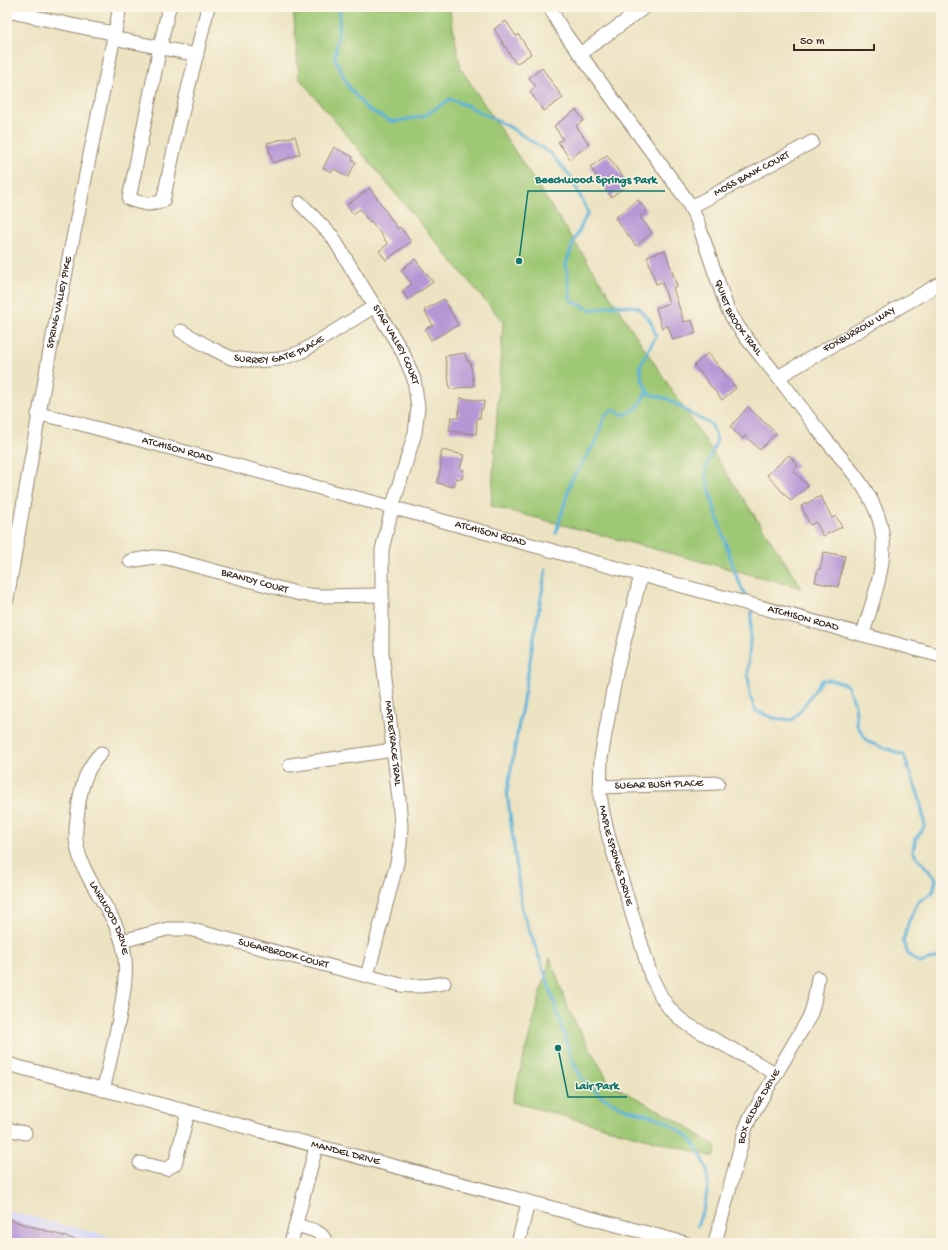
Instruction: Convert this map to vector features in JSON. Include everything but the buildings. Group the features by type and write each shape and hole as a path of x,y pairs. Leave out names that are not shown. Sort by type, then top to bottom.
{"street":[{"name":"SPRING VALLEY PIKE","path":"7,599 34,447 38,414 120,7"},
{"path":"169,7 129,199 139,203 153,205 163,201 180,122 208,7"},
{"name":"QUIET BROOK TRAIL","path":"550,7 557,21 580,54 691,207 727,308 743,334 778,376 794,400 865,490 872,502 879,520 883,553 881,567 863,634"},
{"path":"580,54 645,7"},
{"path":"7,11 86,28 160,48 197,55"},
{"name":"MOSS BANK COURT","path":"691,207 812,142"},
{"name":"STAR VALLEY COURT","path":"300,203 332,236 403,353 414,379 418,407 415,433 392,508"},
{"name":"FOXBURROW WAY","path":"778,376 941,283"},
{"name":"SURREY GATE PLACE","path":"181,330 231,358 255,361 280,359 301,352 375,306"},
{"name":"ATCHISON ROAD","path":"38,414 70,421 941,656"},
{"name":"MAPLETRACE TRAIL","path":"367,976 397,863 401,826 400,799 382,653 382,550 392,508"},
{"name":"BRANDY COURT","path":"130,561 154,557 167,558 300,594 320,596 382,595"},
{"name":"MAPLE SPRINGS DRIVE","path":"641,575 615,682 601,758 600,787 602,813 651,976 662,998 679,1018 690,1026 775,1073"},
{"path":"290,765 393,750"},
{"name":"LAIRWOOD DRIVE","path":"101,753 90,766 84,780 75,829 78,852 85,871 116,927 122,941 126,966 124,990 112,1057 103,1090"},
{"name":"SUGAR BUSH PLACE","path":"600,787 718,783"},
{"name":"SUGARBROOK COURT","path":"122,941 167,929 189,929 402,985 415,987 444,983"},
{"name":"BOX ELDER DRIVE","path":"715,1243 745,1130 775,1073 810,1016 818,978"},
{"name":"MANDEL DRIVE","path":"7,1064 528,1203 645,1238 684,1243"},
{"path":"140,1163 166,1169 175,1164 188,1113"},
{"path":"7,1129 25,1133"},
{"path":"291,1243 316,1146"},
{"path":"518,1243 528,1203"},
{"path":"296,1225 321,1233 325,1238 326,1243"}],"shaded area":[{"path":"7,1211 136,1243 7,1243"}],"green space":[{"path":"293,7 449,7 461,69 802,588 491,506 503,322 299,78"},
{"path":"550,958 569,1011 610,1084 672,1117 717,1147 714,1157 512,1102"}],"waterway":[{"path":"340,7 335,58 348,86 367,109 393,122 424,116 450,99 468,106 508,126 550,153 571,177 588,212 574,241 566,264 571,301 592,310 615,305 638,307 651,322 656,336 640,366 642,379 649,394 668,399 712,425 717,440 705,470 714,507 736,575 747,599"},
{"path":"556,533 571,481 596,441 605,416 613,409 622,415 636,409 647,390"},
{"path":"546,569 507,792 522,910 546,976 572,1060 581,1077 601,1096 621,1107 664,1120 690,1138 700,1153 707,1169 708,1185 705,1204 697,1226"},
{"path":"752,609 748,671 750,696 756,711 774,718 792,720 822,680 833,680 847,685 855,704 857,725 868,742 904,755 920,800 925,826 915,840 913,852 936,879 933,892 918,902 909,921 903,941 908,954 919,963 941,957"}],"place":[{"name":"Beechwood Springs Park","path":"519,261"},
{"name":"Lair Park","path":"558,1048"}]}
